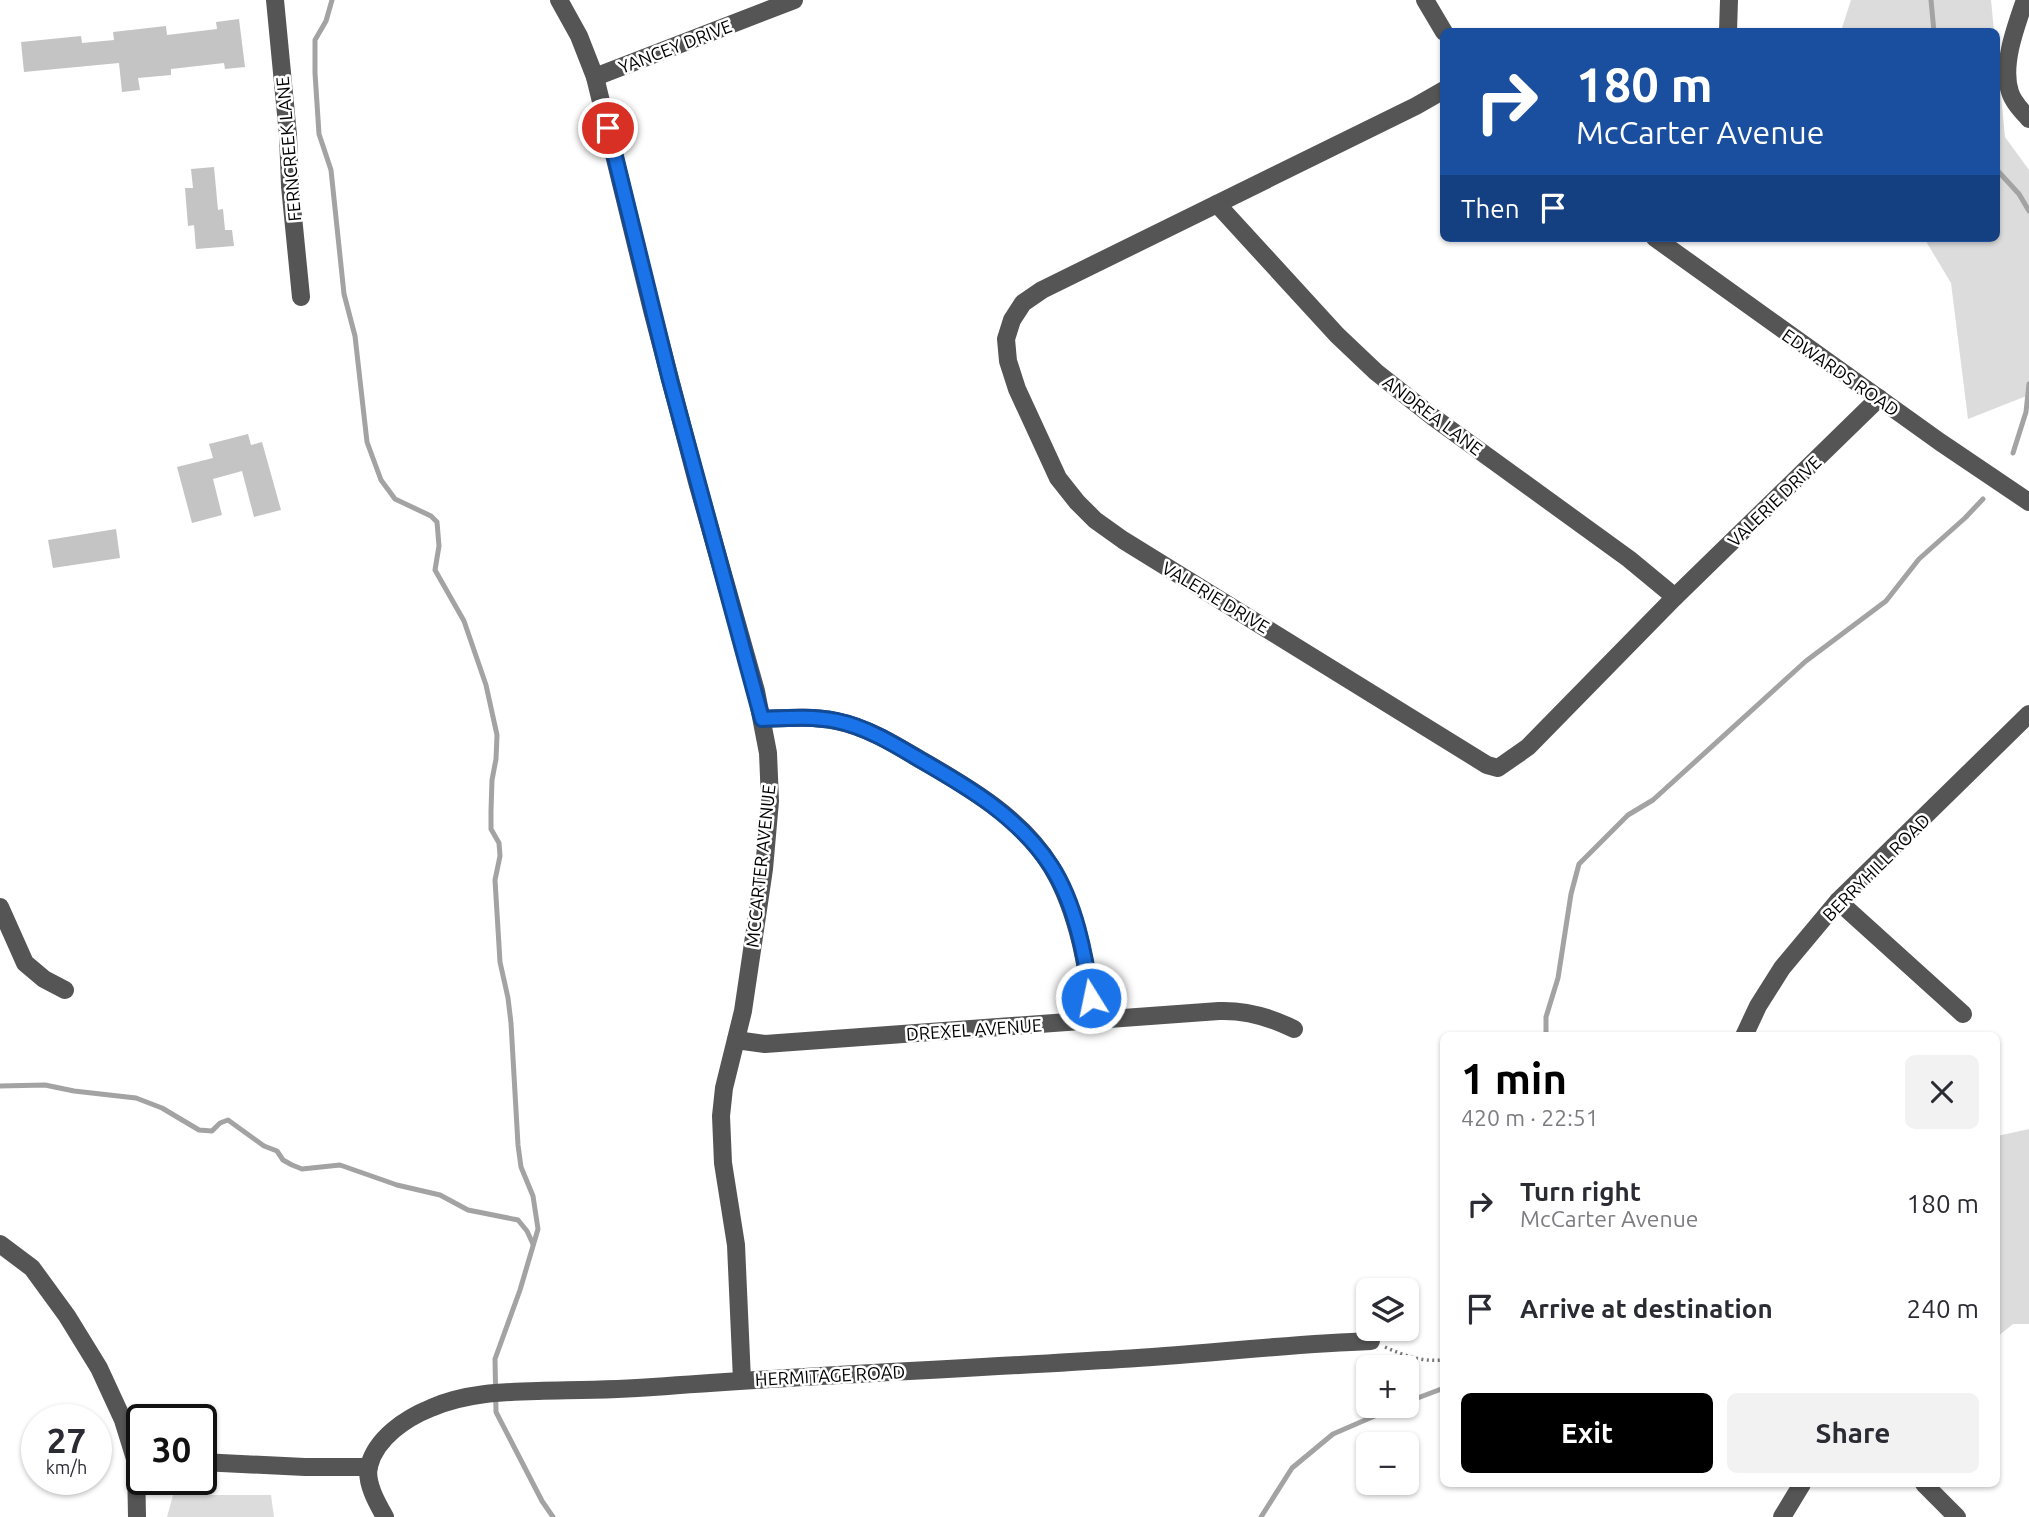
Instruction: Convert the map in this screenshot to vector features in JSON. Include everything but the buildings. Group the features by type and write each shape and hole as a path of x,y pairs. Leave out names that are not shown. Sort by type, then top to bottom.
{"street":[{"name":"FERNCREEK LANE","path":"275,0 301,297"},
{"name":"MCCARTER AVENUE","path":"559,0 579,36 595,77 655,323 762,719 768,753 770,801 764,869 743,1011 724,1088 721,1140 736,1245 742,1380"},
{"name":"YANCEY DRIVE","path":"595,77 794,0"},
{"path":"1425,0 1442,28"},
{"path":"1728,28 1729,0"},
{"path":"2025,0 2014,34 2007,76 2010,95 2029,119"},
{"name":"VALERIE DRIVE","path":"1440,92 1042,290 1023,303 1012,320 1006,347 1017,390 1058,478 1095,520 1123,540 1488,765 1498,768 1528,747 1675,597 1879,398"},
{"name":"ANDREA LANE","path":"1217,204 1337,335 1376,372 1433,417 1629,559 1675,597"},
{"name":"EDWARDS ROAD","path":"1661,242 1879,398 2028,499"},
{"name":"BERRYHILL ROAD","path":"1746,1032 1758,1006 1782,968 1838,901 2029,714"},
{"path":"762,719 837,721 863,730 960,782 1012,821 1035,845 1062,887 1075,921 1088,975 1094,1021"},
{"path":"1838,901 1963,1014"},
{"path":"0,906 25,963 44,979 65,990"},
{"name":"DREXEL AVENUE","path":"736,1040 765,1044 1236,1010 1271,1018 1294,1029"},
{"path":"0,1244 32,1268 67,1316 99,1368 126,1430"},
{"name":"HERMITAGE ROAD","path":"369,1467 377,1448 397,1427 417,1415 447,1403 497,1392 811,1378 1371,1341"},
{"path":"217,1463 369,1467 370,1486 385,1517"},
{"path":"1782,1517 1800,1487"},
{"path":"1927,1487 1957,1517"},
{"path":"137,1517 138,1495"}],"path":[{"path":"1419,1360 1440,1360"}],"shaded area":[{"path":"1851,0 1991,0 1994,28 1842,28"},
{"path":"2000,86 2005,137 2029,170 2029,395 1968,419 1951,283 1926,242 2000,242"},
{"path":"2029,1129 2029,1324 2013,1324 2000,1335 2000,1135"},
{"path":"173,1495 271,1495 274,1517 167,1517"}],"waterway":[{"path":"332,0 326,21 315,40 319,134 331,170 344,294 355,336 367,442 381,480 395,499 431,516 437,522 439,546 435,570 464,621 486,685 497,735 492,780 491,829 499,843 500,856 495,880 500,962 511,1023 521,1167 533,1196 538,1229 495,1359 496,1412 553,1517"},
{"path":"1931,0 1934,28"},
{"path":"2000,173 2019,194 2029,211"},
{"path":"2013,453 2026,412 2029,384"},
{"path":"1546,1032 1546,1017 1558,978 1571,894 1579,864 1628,815 1653,800 1806,661 1886,601 1919,559 1983,499"},
{"path":"0,1086 45,1085 136,1098 162,1108 199,1130 212,1131 228,1120 264,1146 277,1151 283,1160 292,1165 302,1169 340,1165 397,1185 440,1195 468,1210 518,1220 533,1244"},
{"path":"1419,1397 1440,1390"},
{"path":"1261,1517 1292,1468 1333,1434 1370,1418"}],"route":[{"path":"608,128 670,380 762,719 817,719 854,726 904,750 960,782 1012,821 1035,845 1062,887 1075,921 1091,998"}]}
